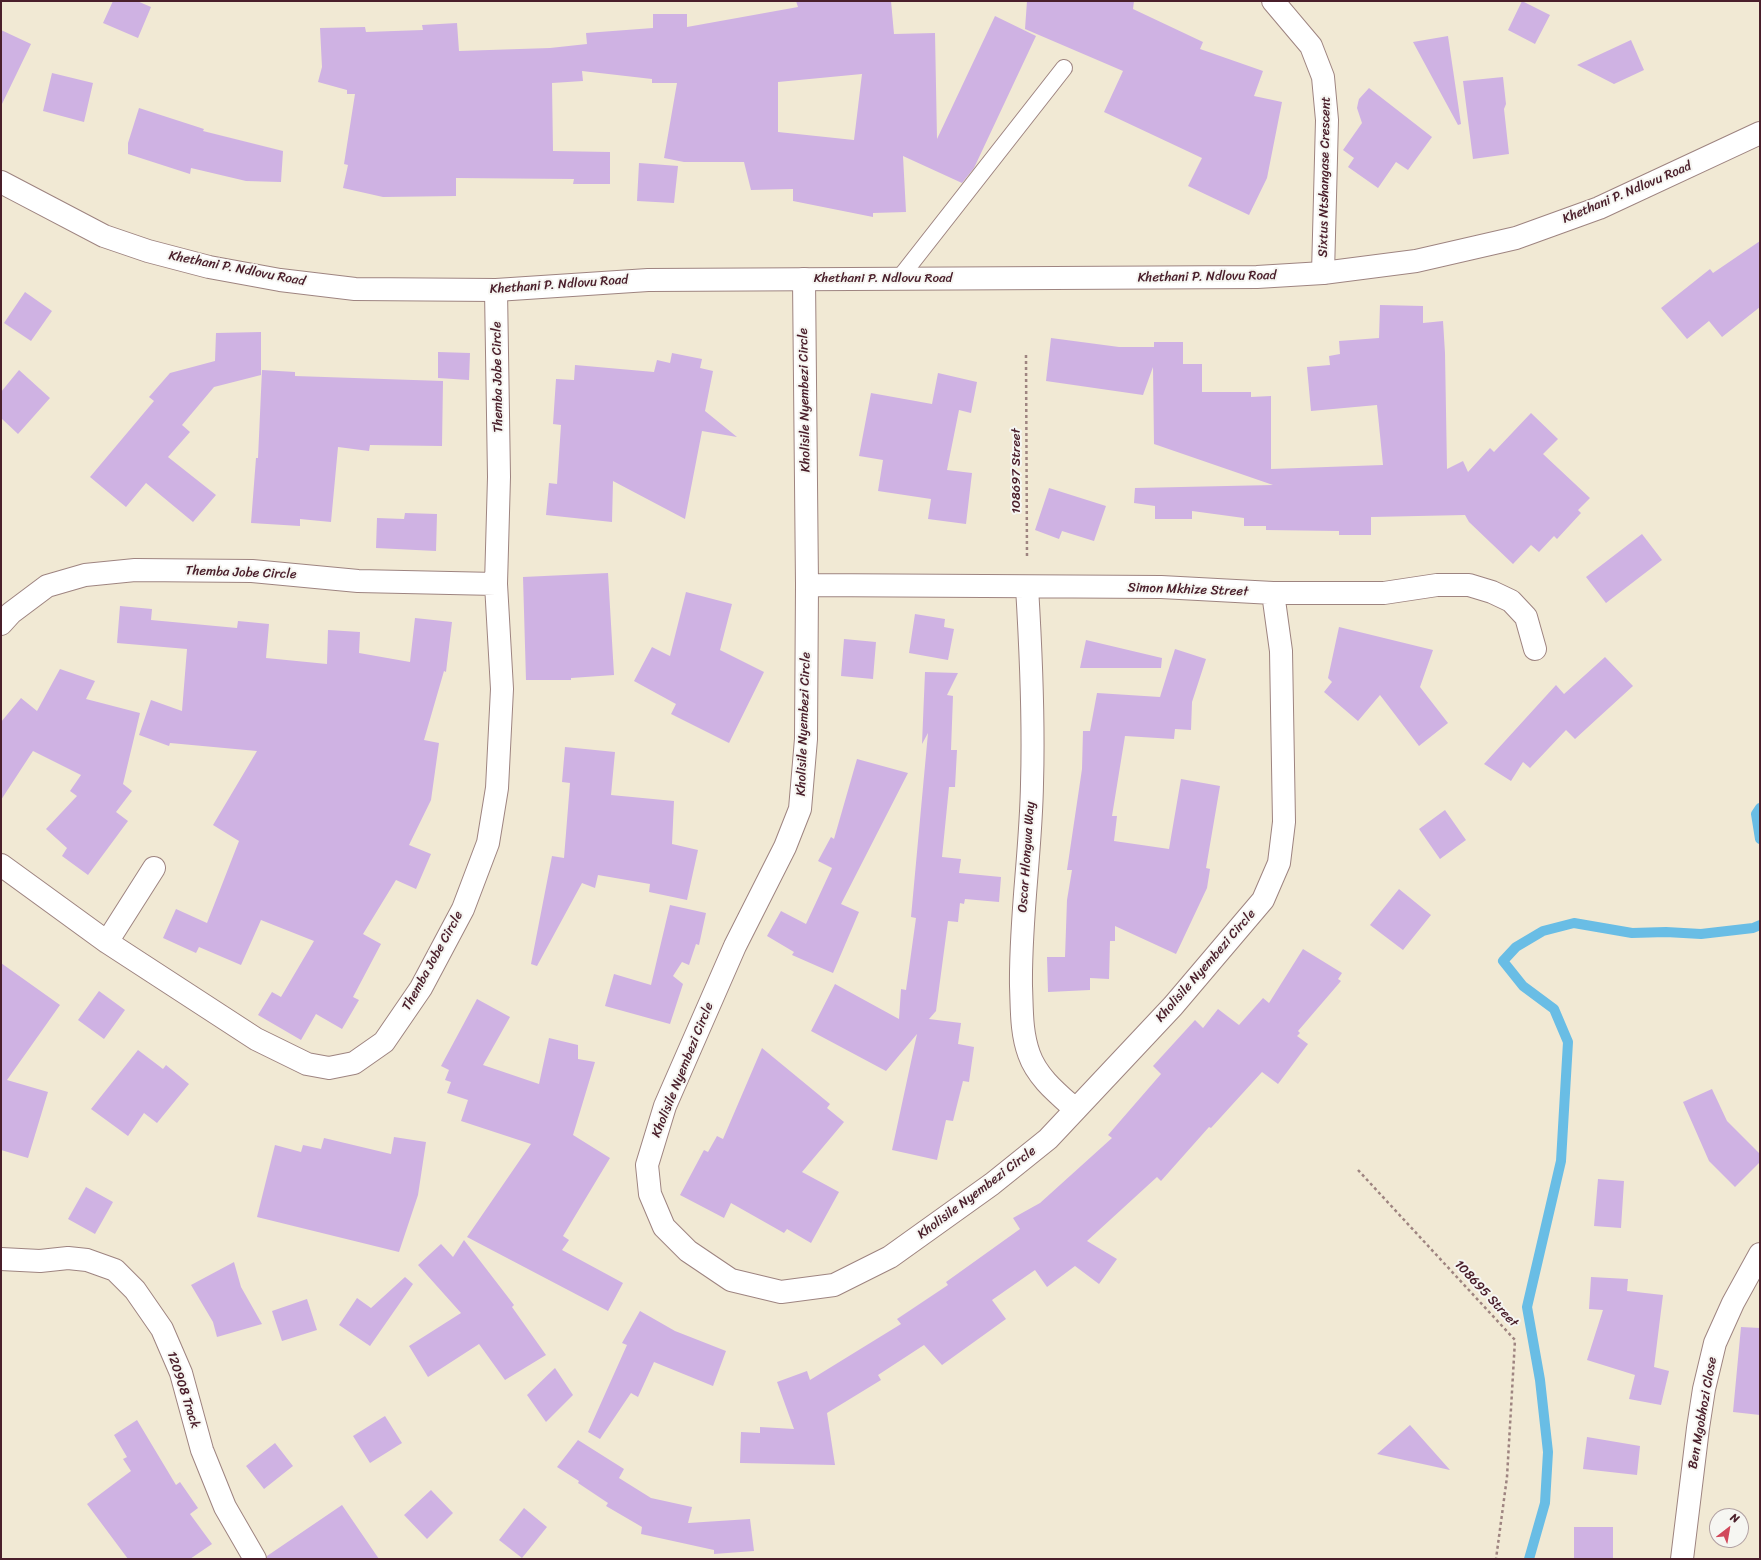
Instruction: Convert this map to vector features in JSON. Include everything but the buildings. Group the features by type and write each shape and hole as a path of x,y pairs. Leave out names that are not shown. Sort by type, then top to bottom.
{"street":[{"name":"Sixtus Ntshangase Crescent","path":"1273,1 1311,46 1323,77 1328,120 1323,273"},
{"name":"Khethani P. Ndlovu Road","path":"1,182 104,236 148,251 209,267 280,280 355,289 496,290 648,280 804,278 898,280 1258,277 1323,273 1416,261 1516,238 1599,208 1760,133"},
{"name":"Kholisile Nyembezi Circle","path":"804,278 807,585 806,739 800,809 785,847 735,946 665,1106 647,1165 650,1194 664,1227 688,1251 731,1280 781,1292 834,1285 890,1257 992,1184 1048,1139 1173,1006 1263,900 1278,863 1284,822 1280,651 1273,593"},
{"name":"Themba Jobe Circle","path":"1,865 106,942 256,1039 307,1064 329,1068 354,1063 384,1042 421,988 463,908 488,843 497,788 502,689 496,584 499,477 496,290"},
{"name":"Themba Jobe Circle","path":"1,624 10,613 47,586 86,576 135,570 252,571 358,581 496,584"},
{"name":"Simon Mkhize Street","path":"807,585 1027,588 1161,587 1273,593 1384,592 1437,585 1469,585 1492,592 1511,601 1526,617 1535,648"},
{"name":"Oscar Hlongwa Way","path":"1027,588 1032,667 1032,784 1020,948 1022,1027 1029,1055 1038,1072 1048,1084 1075,1109"},
{"path":"106,942 154,868"},
{"name":"Ben Mgobhozi Close","path":"1682,1559 1704,1389 1715,1343 1733,1303 1760,1254"},
{"name":"120908 Track","path":"1,1259 40,1261 68,1258 87,1260 115,1270 135,1290 162,1329 180,1373 202,1450 225,1507 255,1559"}],"lane":[{"path":"898,280 1064,68"}],"path":[{"name":"108697 Street","path":"1026,355 1027,588"},
{"name":"108695 Street","path":"1358,1170 1515,1340 1507,1477 1496,1559"}],"waterway":[{"path":"1760,808 1756,814 1760,839"},
{"path":"1529,1559 1545,1503 1548,1452 1540,1380 1527,1307 1561,1161 1568,1042 1554,1009 1523,986 1503,961 1516,947 1543,931 1574,923 1632,933 1666,932 1701,934 1753,928 1760,925"}]}
